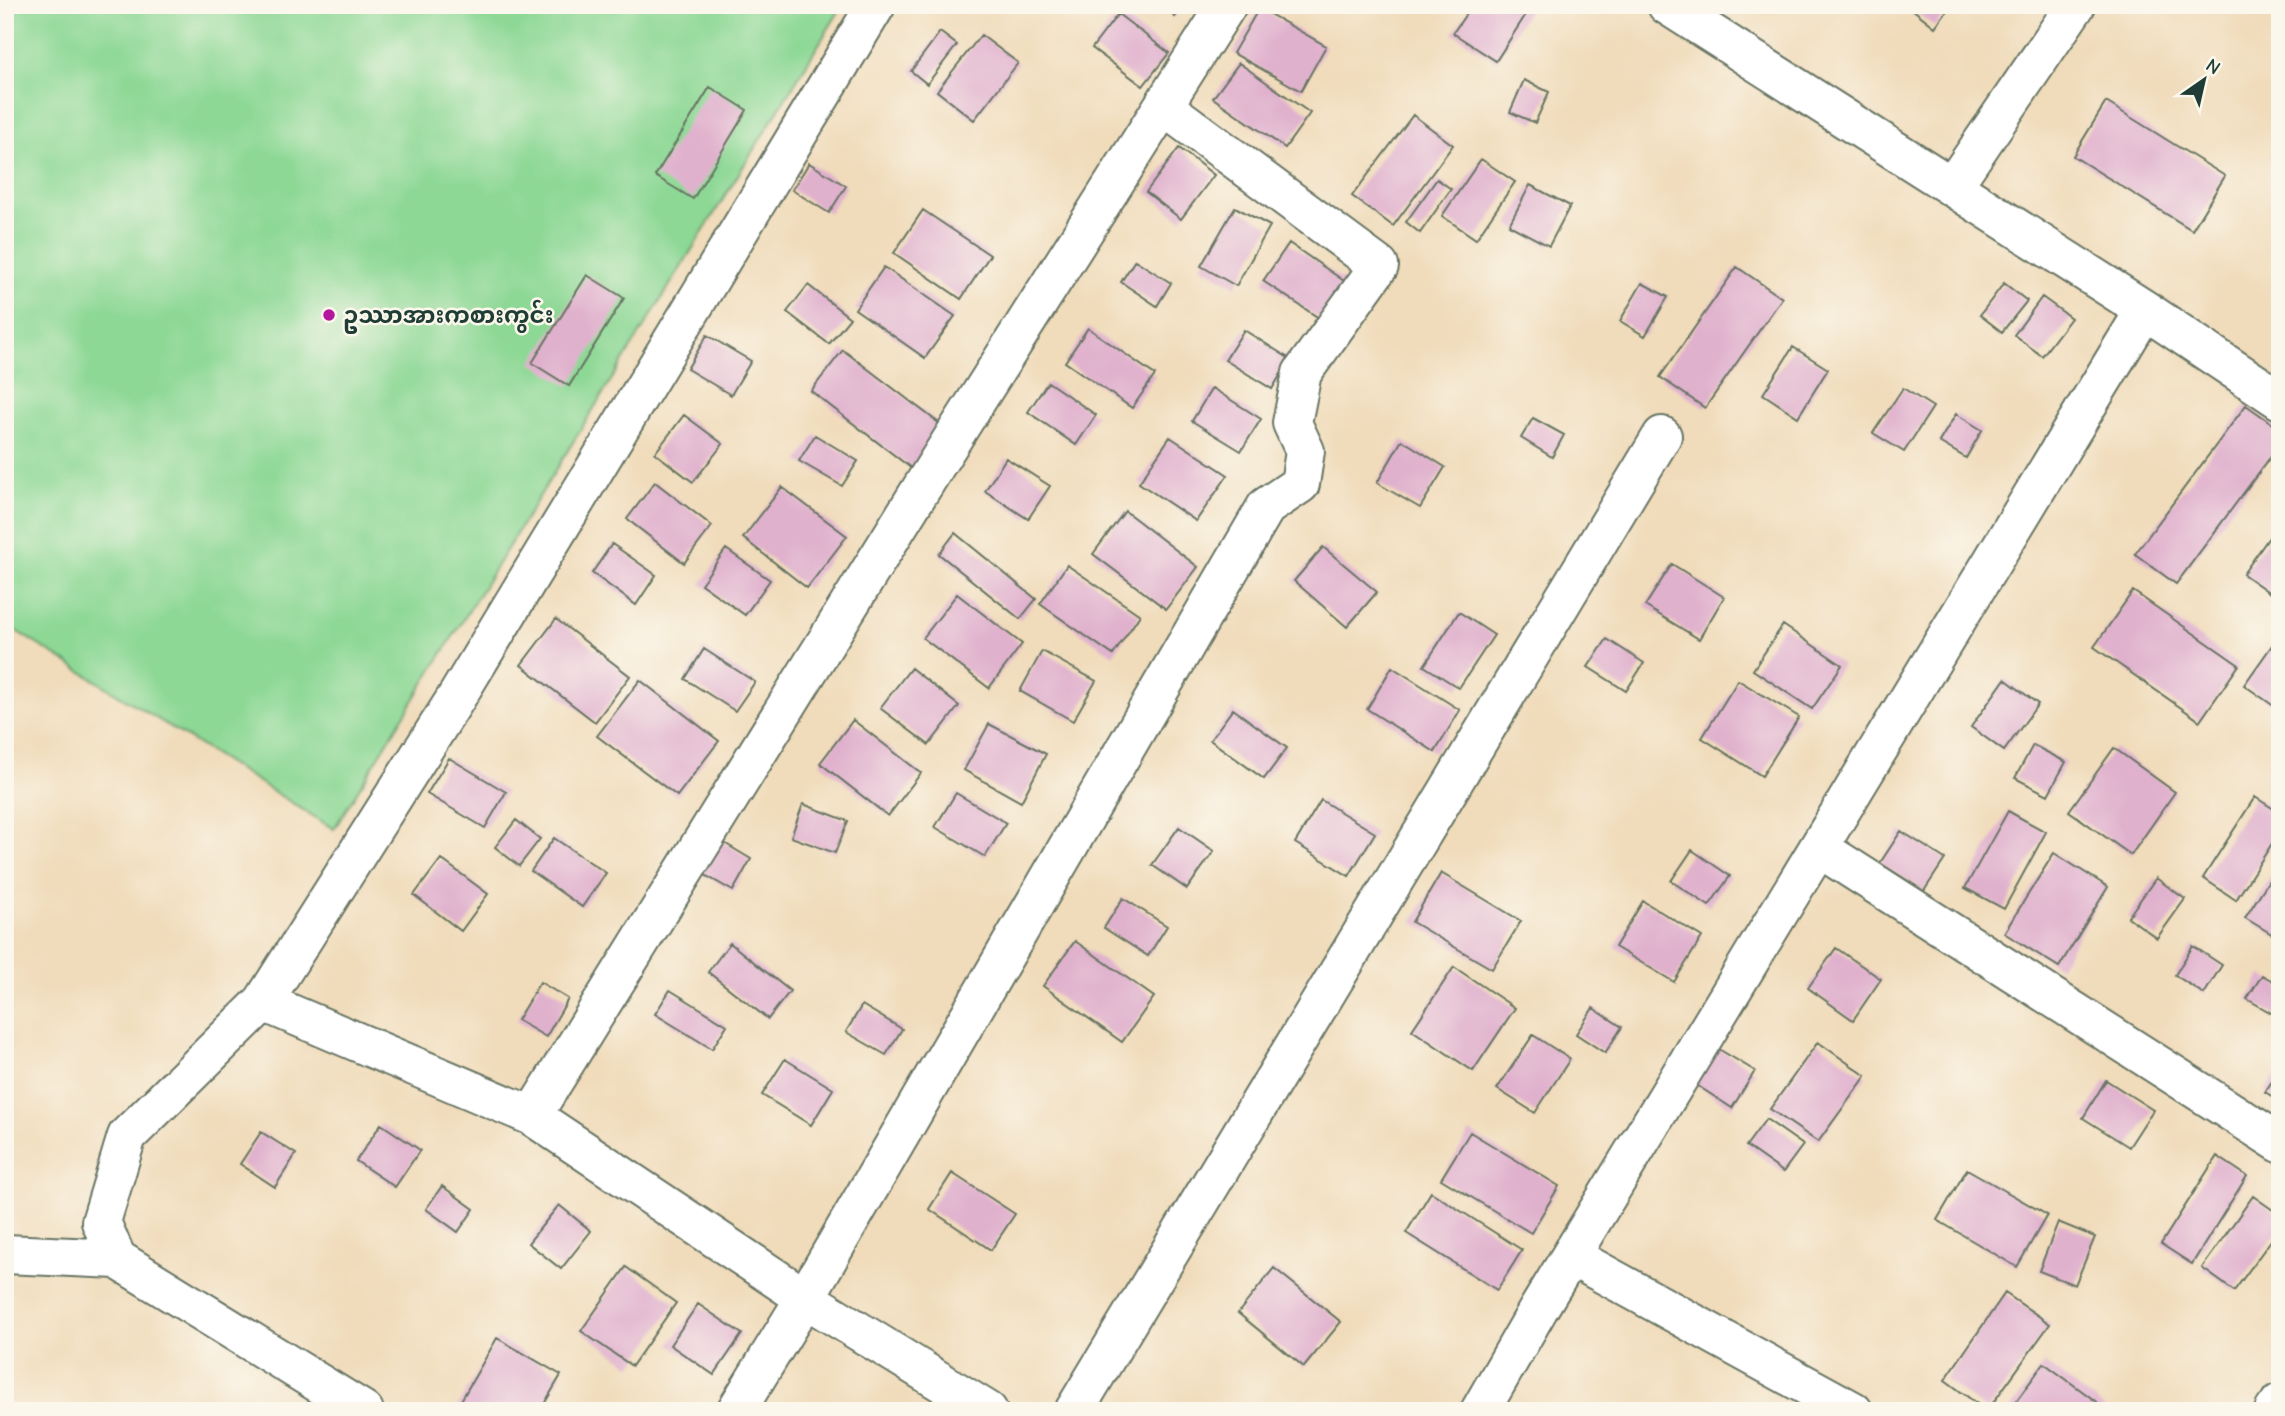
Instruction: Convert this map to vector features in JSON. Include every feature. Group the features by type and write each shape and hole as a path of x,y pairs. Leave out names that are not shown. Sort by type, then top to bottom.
{"street":[{"path":"117,1259 101,1222 127,1136 263,1002 463,686 876,5"},
{"path":"531,1116 1227,5"},
{"path":"1667,5 2145,310 2280,400"},
{"path":"1952,187 2076,5"},
{"path":"736,1411 1266,507 1300,484 1305,451 1292,423 1301,373 1379,266 1163,106"},
{"path":"1480,1411 1571,1256 2145,310"},
{"path":"1074,1411 1662,436"},
{"path":"1819,848 2280,1143"},
{"path":"263,1002 531,1116 804,1298 988,1411"},
{"path":"5,1254 117,1259 365,1411"},
{"path":"1571,1256 1853,1411"},
{"path":"2274,1411 2280,1403"}],"green space":[{"name":"ဥဿာ‌အားကစားကွင်း","path":"5,5 843,5 334,829 5,624"}],"building":[{"path":"1160,5 1183,5 1175,17"},
{"path":"1472,5 1532,5 1496,61 1453,33"},
{"path":"1907,5 1951,5 1935,27"},
{"path":"2272,5 2280,5 2280,20 2268,12"},
{"path":"1259,8 1326,46 1301,91 1233,53"},
{"path":"1118,14 1169,53 1143,86 1092,48"},
{"path":"940,32 957,45 927,84 911,71"},
{"path":"981,35 1018,63 974,120 937,91"},
{"path":"1239,63 1310,113 1285,148 1213,98"},
{"path":"1524,80 1549,92 1535,123 1510,112"},
{"path":"710,87 747,110 693,199 655,176"},
{"path":"2106,102 2225,176 2192,230 2073,156"},
{"path":"1413,115 1453,145 1393,226 1352,196"},
{"path":"1179,148 1214,175 1181,219 1146,192"},
{"path":"1481,159 1515,182 1476,239 1442,216"},
{"path":"809,163 846,186 829,213 792,190"},
{"path":"1437,179 1451,189 1420,233 1406,222"},
{"path":"1530,185 1570,206 1549,246 1509,225"},
{"path":"1235,207 1270,226 1236,286 1201,266"},
{"path":"923,210 990,255 961,299 894,253"},
{"path":"1289,243 1347,283 1322,320 1263,281"},
{"path":"1135,260 1171,283 1157,306 1121,282"},
{"path":"884,267 955,316 925,358 855,309"},
{"path":"1737,267 1782,298 1705,408 1660,377"},
{"path":"587,275 624,298 569,386 532,363"},
{"path":"1642,283 1668,297 1645,336 1620,321"},
{"path":"2004,283 2027,301 2002,332 1980,315"},
{"path":"808,285 850,318 829,344 787,312"},
{"path":"2042,297 2071,318 2042,356 2014,335"},
{"path":"1088,328 1155,375 1132,408 1065,362"},
{"path":"1244,330 1290,359 1272,389 1225,360"},
{"path":"707,335 751,361 731,395 687,369"},
{"path":"1793,347 1828,369 1798,417 1763,394"},
{"path":"843,350 944,427 911,468 811,391"},
{"path":"1048,382 1096,415 1076,445 1028,412"},
{"path":"1212,388 1261,419 1241,451 1192,421"},
{"path":"1903,388 1933,407 1904,452 1873,433"},
{"path":"2246,405 2280,429 2280,444 2176,584 2135,554"},
{"path":"1956,414 1982,430 1966,458 1939,442"},
{"path":"684,415 723,444 693,482 655,453"},
{"path":"1533,418 1564,435 1552,457 1521,438"},
{"path":"815,435 858,461 842,486 799,461"},
{"path":"1170,437 1228,475 1196,521 1139,483"},
{"path":"1402,440 1445,467 1420,508 1377,483"},
{"path":"1006,458 1050,486 1028,519 985,491"},
{"path":"655,482 712,526 684,563 627,519"},
{"path":"782,487 847,536 807,588 743,538"},
{"path":"1125,511 1198,567 1166,609 1093,554"},
{"path":"2280,522 2280,600 2243,574"},
{"path":"955,533 1036,599 1020,619 939,554"},
{"path":"612,544 656,575 636,605 592,573"},
{"path":"1323,547 1377,592 1347,627 1294,581"},
{"path":"726,549 770,580 745,615 701,584"},
{"path":"1672,564 1724,597 1699,639 1645,606"},
{"path":"1067,565 1140,615 1113,655 1040,604"},
{"path":"2133,591 2239,665 2200,721 2094,647"},
{"path":"957,594 1022,644 989,688 923,638"},
{"path":"1459,612 1494,635 1459,688 1424,666"},
{"path":"556,619 630,676 595,722 521,665"},
{"path":"1783,625 1842,665 1812,709 1753,670"},
{"path":"2280,634 2280,707 2278,709 2244,685"},
{"path":"1607,639 1644,663 1626,691 1588,667"},
{"path":"704,649 755,682 735,711 685,679"},
{"path":"1042,651 1096,681 1073,721 1020,691"},
{"path":"1392,667 1460,710 1435,752 1367,709"},
{"path":"911,668 959,706 929,745 880,708"},
{"path":"2005,679 2038,704 2004,751 1971,727"},
{"path":"640,680 719,741 677,796 597,736"},
{"path":"1738,680 1799,717 1762,776 1702,738"},
{"path":"1233,709 1287,748 1264,779 1210,740"},
{"path":"853,720 921,773 888,816 820,763"},
{"path":"989,724 1046,754 1021,802 964,770"},
{"path":"2033,745 2066,762 2048,795 2015,778"},
{"path":"2114,748 2175,792 2131,855 2069,811"},
{"path":"449,758 506,792 485,828 427,794"},
{"path":"956,793 1006,823 985,857 935,827"},
{"path":"2255,797 2280,813 2280,831 2236,900 2203,878"},
{"path":"1321,800 1375,833 1349,876 1295,843"},
{"path":"803,804 848,821 835,853 791,837"},
{"path":"2008,811 2046,832 2004,909 1965,888"},
{"path":"516,820 540,839 519,866 495,847"},
{"path":"1179,827 1214,851 1187,889 1152,865"},
{"path":"1901,831 1945,859 1924,891 1880,863"},
{"path":"554,838 606,873 582,907 531,871"},
{"path":"716,838 751,859 733,891 698,871"},
{"path":"1692,850 1730,876 1709,906 1671,881"},
{"path":"2054,853 2108,887 2059,967 2004,933"},
{"path":"441,859 488,894 461,931 414,895"},
{"path":"2280,863 2280,939 2245,918"},
{"path":"1441,873 1521,921 1492,969 1412,922"},
{"path":"2156,878 2185,899 2157,938 2128,917"},
{"path":"1123,898 1167,926 1148,956 1104,928"},
{"path":"1643,901 1702,937 1674,982 1615,947"},
{"path":"1075,941 1154,997 1122,1042 1043,986"},
{"path":"730,943 790,991 768,1019 708,972"},
{"path":"2193,946 2222,965 2204,994 2175,975"},
{"path":"1836,948 1881,979 1853,1020 1808,988"},
{"path":"1454,967 1515,1008 1473,1071 1412,1030"},
{"path":"2262,975 2280,985 2280,1018 2247,999"},
{"path":"540,982 568,999 546,1037 517,1020"},
{"path":"670,990 727,1025 712,1049 655,1014"},
{"path":"862,1005 902,1029 886,1055 846,1032"},
{"path":"1593,1008 1622,1027 1605,1053 1576,1034"},
{"path":"1533,1035 1570,1059 1535,1113 1497,1089"},
{"path":"1818,1042 1866,1076 1818,1142 1770,1109"},
{"path":"1717,1048 1755,1071 1732,1108 1695,1084"},
{"path":"785,1059 833,1089 811,1125 762,1095"},
{"path":"2280,1069 2280,1101 2265,1092"},
{"path":"2106,1080 2153,1110 2129,1147 2083,1118"},
{"path":"1766,1119 1803,1145 1783,1172 1746,1146"},
{"path":"381,1124 420,1150 395,1187 356,1161"},
{"path":"261,1132 296,1154 275,1187 240,1164"},
{"path":"1470,1132 1559,1186 1531,1233 1441,1179"},
{"path":"2217,1156 2247,1176 2192,1264 2161,1244"},
{"path":"1967,1169 2047,1215 2017,1267 1937,1220"},
{"path":"952,1173 1015,1214 991,1250 929,1209"},
{"path":"442,1186 474,1209 458,1232 426,1209"},
{"path":"1431,1192 1522,1250 1497,1290 1406,1233"},
{"path":"2253,1196 2280,1215 2280,1228 2234,1291 2202,1268"},
{"path":"559,1205 591,1231 561,1269 528,1243"},
{"path":"2058,1222 2095,1237 2075,1285 2039,1271"},
{"path":"626,1267 676,1303 632,1366 581,1331"},
{"path":"1274,1268 1341,1322 1304,1367 1238,1313"},
{"path":"2005,1293 2050,1324 1987,1411 1945,1380"},
{"path":"698,1304 742,1334 714,1375 670,1345"},
{"path":"497,1338 561,1375 540,1411 455,1411"},
{"path":"2044,1363 2109,1411 2009,1411"}],"place":[{"name":"ဥဿာ‌အားကစားကွင်း","path":"329,315"}]}
